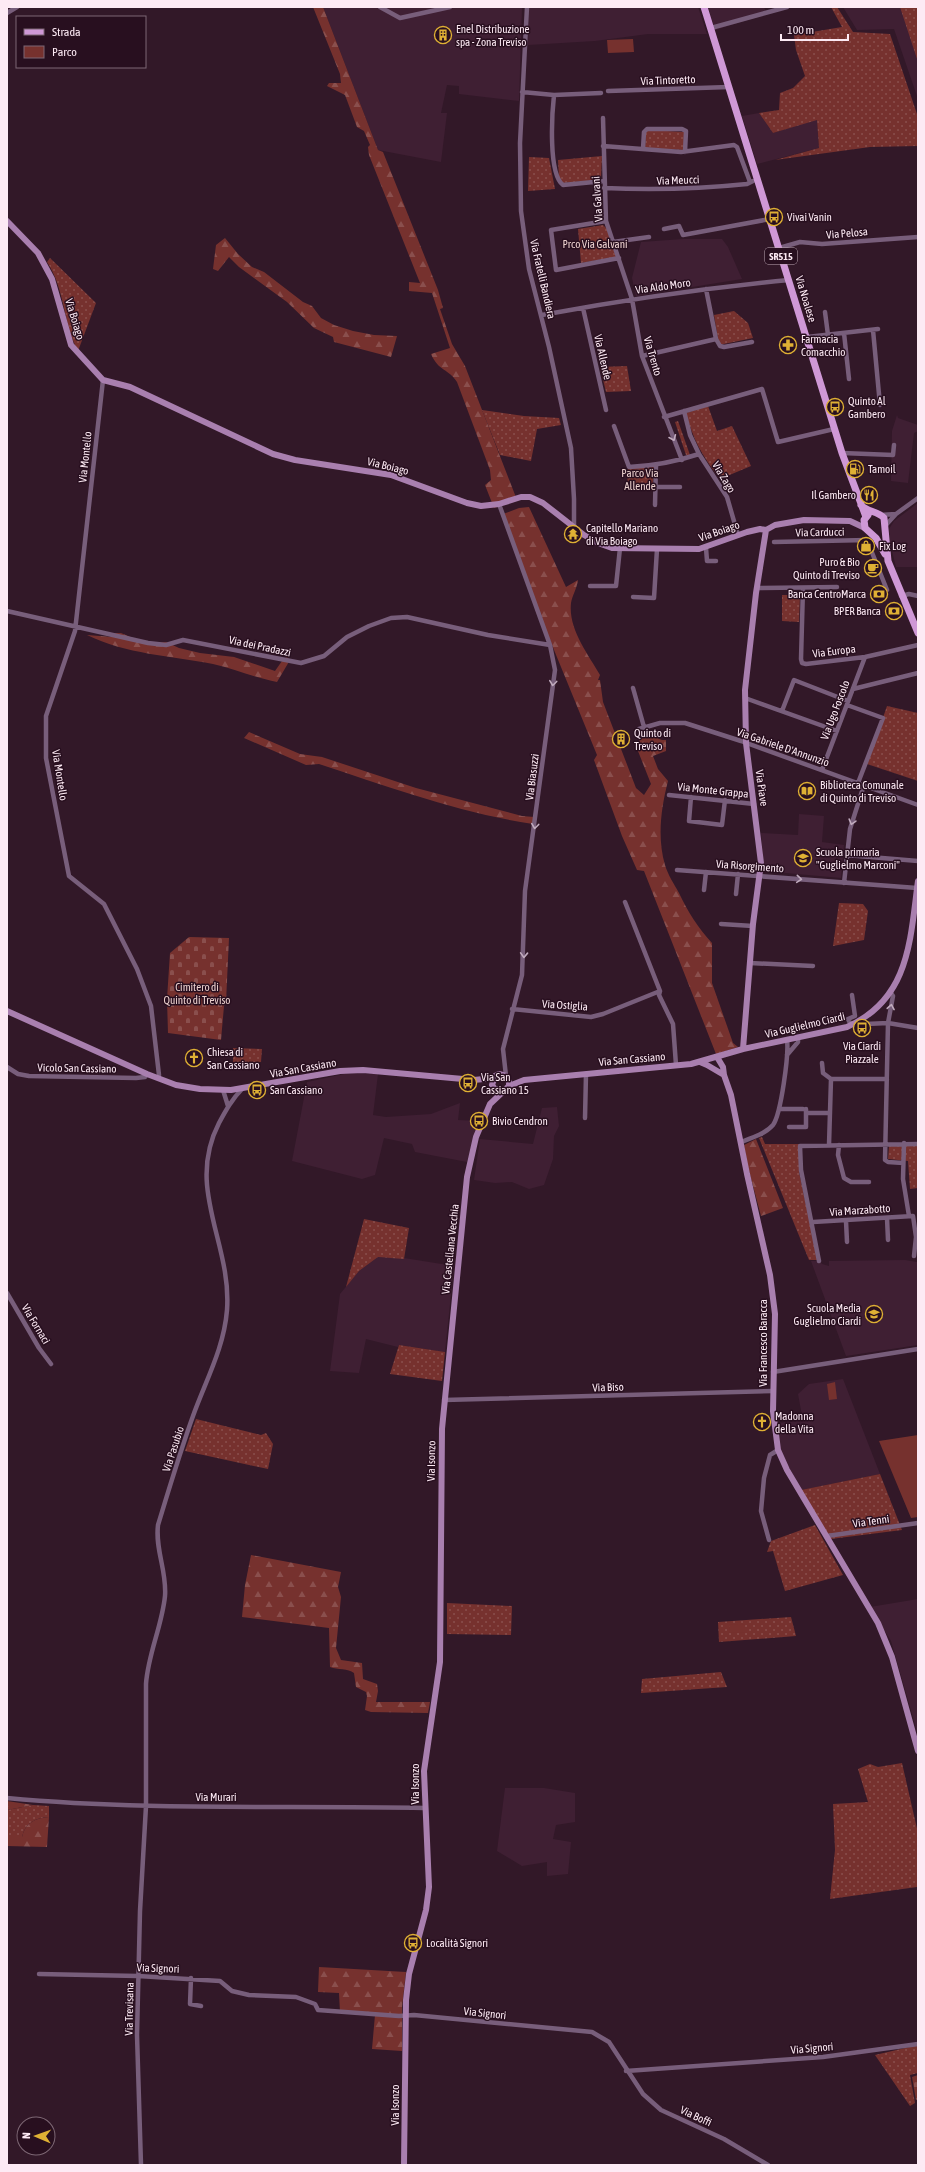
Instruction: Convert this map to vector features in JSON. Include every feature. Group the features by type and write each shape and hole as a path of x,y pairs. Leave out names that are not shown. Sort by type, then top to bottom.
{"main road":[{"name":"Via Noalese","path":"704,7 807,337 834,429 861,507"},
{"name":"Via Boiago","path":"7,221 38,253 52,279 71,345 103,380 137,390 273,454 294,460 391,475 467,503 481,506 499,504 521,497 530,497 543,503 574,528 598,543 620,548 706,548 738,535 760,529 766,530 775,525 804,520 850,521 863,518"},
{"path":"888,561 884,527 885,521 877,514 861,507 861,515 865,528 877,540 888,561 901,596 918,634"},
{"path":"863,518 877,514"},
{"name":"Via Boiago","path":"850,521 865,528"},
{"path":"872,534 879,533 884,527"},
{"name":"Via Piave","path":"743,1049 753,926 760,876 760,845 746,743 745,698 749,641 766,530"},
{"name":"Via Guglielmo Ciardi","path":"717,1057 743,1049 820,1033 851,1025 862,1020 891,993 900,976 907,951 918,881"},
{"name":"Via San Cassiano","path":"7,1011 146,1074 189,1088 223,1090 243,1088 340,1071 363,1070 474,1080 502,1091 508,1086 524,1080 676,1065 700,1062 717,1057"},
{"path":"723,1067 729,1054"},
{"path":"717,1057 717,1070"},
{"name":"Via Francesco Baracca","path":"717,1057 723,1067 724,1075 732,1095 772,1286 775,1329 773,1411 778,1450 787,1470 878,1622 892,1657 918,1750"},
{"path":"700,1062 724,1075"},
{"name":"Via San Cassiano","path":"474,1080 495,1076 524,1080"},
{"name":"Via Castellana Vecchia","path":"444,1400 468,1171 477,1133 490,1104 495,1076"},
{"path":"507,1077 508,1086"},
{"name":"Via Castellana Vecchia","path":"490,1104 502,1091"},
{"name":"Via Isonzo","path":"404,2165 405,2015 409,1974 426,1910 429,1887 430,1866 425,1808 425,1761 440,1656 442,1442 444,1400"}],"street":[{"path":"7,13 17,7"},
{"path":"380,7 400,18 450,7"},
{"name":"Via Fratelli Bandiera","path":"527,7 520,142 521,211 529,269 542,315 571,448 574,528"},
{"path":"711,28 787,7"},
{"name":"Via Tintoretto","path":"608,91 729,87"},
{"path":"522,92 554,95 601,93"},
{"path":"554,95 554,163 558,182 563,185 604,182"},
{"name":"Via Galvani","path":"602,118 606,221 632,299"},
{"path":"643,149 644,132 647,129 682,129 686,131 685,152"},
{"path":"603,146 685,152 736,146 750,182"},
{"name":"Via Meucci","path":"604,188 648,190 704,188 747,184 758,181"},
{"path":"664,229 679,226 683,235 770,219"},
{"path":"606,221 550,230 556,270 619,258"},
{"path":"613,242 649,237"},
{"name":"Via Pelosa","path":"779,248 800,242 822,244 918,237"},
{"name":"Via Aldo Moro","path":"542,315 632,299 789,280"},
{"path":"706,289 716,339 720,346 724,347 752,342"},
{"name":"Via Trento","path":"632,299 642,356 664,417 682,460"},
{"name":"Via Allende","path":"583,308 606,410"},
{"path":"824,312 828,335"},
{"path":"807,337 876,330 880,405"},
{"path":"844,333 849,379"},
{"path":"642,356 716,339"},
{"name":"Via Montello","path":"103,380 75,627 46,716 46,758 70,876 104,904 137,969 151,1006 159,1075 158,1078"},
{"path":"664,417 762,389 778,442 834,429"},
{"name":"Via Zago","path":"684,411 690,435 698,454 723,489 738,535"},
{"path":"614,426 629,467 656,466 682,460 698,454"},
{"path":"842,453 893,454 894,445"},
{"path":"655,505 656,466"},
{"path":"656,487 680,487"},
{"path":"884,527 896,514 918,498"},
{"name":"Via Biasuzzi","path":"495,1076 503,1059 512,1009 523,968 525,891 555,670 550,645 499,504"},
{"path":"877,514 896,514"},
{"name":"Via Carducci","path":"774,542 867,540 887,590"},
{"path":"590,586 616,586 620,548"},
{"path":"706,548 707,561 716,561"},
{"path":"633,597 654,598 657,549"},
{"path":"757,588 837,586"},
{"name":"Via Europa","path":"803,588 802,663 806,664 865,657 918,645"},
{"path":"901,596 910,594 918,596"},
{"name":"Via dei Pradazzi","path":"7,611 156,645 166,645 183,640 300,663 324,656 347,637 369,626 391,618 407,617 488,635 550,645"},
{"name":"Via Ugo Foscolo","path":"822,770 865,657"},
{"path":"853,688 918,673"},
{"path":"782,712 794,680 883,718 858,783"},
{"path":"634,688 644,727"},
{"path":"745,698 837,731"},
{"name":"Via Gabriele D'Annunzio","path":"639,730 644,727 660,723 685,723 822,770 918,806"},
{"path":"844,883 850,829 864,785"},
{"name":"Via Monte Grappa","path":"669,795 754,804"},
{"path":"691,797 689,821 722,825 725,800"},
{"path":"846,855 918,861"},
{"name":"Via Risorgimento","path":"677,870 917,888"},
{"path":"704,890 706,872"},
{"path":"736,894 738,874"},
{"path":"625,902 660,990 659,995 675,1032 676,1065"},
{"path":"721,924 753,926"},
{"path":"750,963 813,966"},
{"name":"Via Ostiglia","path":"512,1009 591,1017 603,1014 660,990"},
{"path":"891,993 893,996 888,1023 886,1162 903,1163"},
{"path":"851,1025 848,1019 855,1016 852,995"},
{"path":"862,1020 866,1024 888,1023 918,1028"},
{"path":"788,1055 798,1042 798,1038"},
{"path":"741,1142 767,1130 774,1123 779,1109 788,1055 787,1040"},
{"name":"Via Biasuzzi","path":"503,1059 507,1077"},
{"path":"822,1063 823,1073 831,1079 887,1079"},
{"name":"Vicolo San Cassiano","path":"7,1068 18,1074 30,1076 136,1078 145,1077 146,1074"},
{"path":"585,1118 586,1074"},
{"path":"829,1145 831,1079"},
{"name":"Via Pasubio","path":"146,1806 147,1670 165,1596 164,1568 157,1545 158,1526 194,1415 220,1351 227,1308 220,1247 208,1204 206,1175 208,1152 213,1135 228,1106 243,1088"},
{"path":"223,1090 228,1106"},
{"path":"779,1109 829,1113"},
{"path":"789,1127 806,1127 805,1110"},
{"path":"904,1144 903,1179 909,1216 913,1216 916,1237 914,1256"},
{"path":"819,1261 813,1222 800,1170 800,1146 918,1144"},
{"path":"839,1145 839,1160 844,1178 851,1182 869,1182"},
{"name":"Via Marzabotto","path":"813,1222 909,1216"},
{"path":"887,1218 888,1240"},
{"path":"846,1221 847,1242"},
{"name":"Via Fornaci","path":"7,1293 39,1348 51,1364"},
{"path":"773,1372 918,1349"},
{"name":"Via Biso","path":"444,1400 773,1391"},
{"path":"769,1540 761,1511 764,1478 770,1455 778,1450"},
{"name":"Via Tenni","path":"827,1536 918,1523"},
{"name":"Via Murari","path":"7,1798 64,1804 146,1806 425,1808"},
{"name":"Via Trevisana","path":"141,2165 137,2035 138,1976 146,1806"},
{"name":"Via Signori","path":"39,1974 191,1978 220,1981 232,1991 249,1995 296,1997 315,2004 318,2010 405,2015 592,2032 609,2042 626,2071 823,2057 918,2044"},
{"path":"191,1978 190,2004 201,2006"},
{"name":"Via Boffi","path":"626,2071 643,2094 661,2110 724,2139 768,2165"}],"shaded area":[{"path":"323,7 522,7 519,101 459,94 459,86 447,85 441,113 447,113 441,162 378,150"},
{"path":"529,7 698,7 707,34 648,34 595,41 528,45"},
{"path":"708,7 764,7 767,14 715,30"},
{"path":"843,7 918,7 918,99 894,29 857,30"},
{"path":"759,113 773,133 817,119 819,148 757,164 742,116"},
{"path":"683,239 722,239 728,247 742,279 636,296 632,278 641,242"},
{"path":"897,415 898,418 918,425 918,431 914,433 908,483 891,481 892,431"},
{"path":"918,503 918,567 896,567 890,543 889,529 894,521"},
{"name":"Scuola primaria \"Guglielmo Marconi\"","path":"799,814 824,816 822,842 844,845 841,878 764,871 761,833 798,835"},
{"path":"344,1074 378,1074 373,1115 386,1117 431,1114 460,1103 458,1120 479,1121 467,1162 415,1152 412,1144 384,1138 375,1175 362,1179 292,1161 307,1082"},
{"path":"557,1107 559,1126 554,1136 553,1159 544,1185 529,1189 512,1182 495,1183 474,1180 480,1139 533,1144 542,1108"},
{"path":"378,1257 404,1258 454,1266 445,1352 399,1345 398,1347 366,1339 359,1373 330,1371 340,1294 359,1271"},
{"name":"Scuola Media Guglielmo Ciardi","path":"905,1260 917,1262 918,1345 846,1356 811,1261 820,1261 822,1264 829,1266 829,1261"},
{"path":"843,1379 880,1474 801,1490 780,1451 776,1423 803,1421 798,1394 809,1384"},
{"path":"918,1599 918,1735 891,1641 870,1607"},
{"path":"505,1788 544,1788 575,1793 575,1822 556,1825 553,1839 571,1842 568,1874 547,1876 547,1862 522,1866 497,1851"}],"green space":[{"path":"313,7 323,7 378,150 383,152 438,290 443,308 440,309 452,344 465,366 517,500 494,508 485,485 491,480 490,470 457,382 450,374 437,364 431,354 450,348 432,293 409,291 409,282 420,283 369,155 368,147 370,145 364,131 357,127 345,95 327,86 329,83 341,83 340,74"},
{"path":"831,7 837,7 853,32 890,34 918,117 918,146 870,147 775,160 819,148 817,120 773,133 759,113 779,110 780,93 793,88 805,76 796,50 794,35 842,27"},
{"path":"900,7 918,7 918,62"},
{"path":"633,39 634,52 608,53 607,40"},
{"path":"648,130 685,132 684,150 645,148 646,132"},
{"path":"602,156 601,178 598,180 563,183 559,179 558,160"},
{"path":"529,157 549,158 555,189 528,191"},
{"name":"Prco Via Galvani","path":"603,225 607,229 616,257 581,263 578,229"},
{"path":"225,238 238,254 252,267 264,272 303,302 312,306 321,318 334,325 353,331 374,335 397,336 391,357 334,342 333,337 314,328 287,302 239,267 229,257 218,271 213,269 216,245"},
{"path":"50,258 96,303 78,351 69,329 57,283 47,262"},
{"path":"734,311 748,323 753,338 719,345 714,315"},
{"path":"627,366 631,391 606,392 600,367"},
{"path":"708,406 717,431 732,426 751,466 720,479 699,448 686,413"},
{"path":"482,410 524,416 559,418 561,425 537,429 531,461 500,455"},
{"path":"678,421 690,455 686,455 675,422"},
{"name":"Parco Via Allende","path":"654,467 652,491 627,490 628,468"},
{"path":"529,507 566,587 578,580 571,603 571,613 576,632 600,675 598,680 600,680 603,702 636,788 644,795 651,784 636,746 644,733 662,740 666,740 666,751 653,756 658,769 668,781 663,802 661,823 661,844 665,865 686,907 698,926 712,943 712,983 733,1043 738,1047 716,1054 644,871 637,870 622,836 594,760 597,755 543,623 503,514 519,508"},
{"path":"782,595 800,595 799,622 782,621"},
{"path":"112,633 121,633 135,639 155,643 166,642 179,648 200,653 234,657 275,671 287,657 290,660 277,682 213,664 149,654 117,646 87,635 112,637"},
{"path":"887,706 918,713 918,781 867,764"},
{"path":"249,732 300,754 322,757 416,788 522,816 534,817 533,824 452,806 319,764 306,765 244,738"},
{"path":"839,903 863,904 868,911 864,940 833,946"},
{"name":"Cimitero di Quinto di Treviso","path":"189,937 229,938 226,1002 224,1006 221,1040 168,1033 167,999 170,953"},
{"path":"233,1048 262,1049 261,1062 233,1062"},
{"path":"762,1137 765,1144 799,1144 799,1172 818,1260 809,1260 759,1138"},
{"path":"756,1139 783,1208 761,1216 748,1167 744,1145"},
{"path":"889,1146 918,1146 918,1188 910,1189 908,1161 888,1159"},
{"path":"364,1219 409,1228 404,1259 378,1257 359,1271 346,1287"},
{"path":"399,1345 445,1352 442,1381 390,1374"},
{"path":"835,1382 837,1399 829,1400 827,1384"},
{"path":"196,1419 261,1435 266,1433 273,1444 268,1469 185,1451"},
{"path":"918,1435 918,1517 911,1518 879,1441"},
{"path":"880,1474 902,1530 831,1539 801,1490"},
{"path":"815,1525 843,1575 785,1591 773,1551 767,1552 771,1541"},
{"path":"251,1555 341,1572 338,1587 341,1597 336,1648 341,1660 362,1663 363,1679 377,1684 378,1691 376,1702 430,1702 428,1713 371,1712 365,1710 367,1696 366,1692 356,1687 354,1673 349,1670 330,1667 329,1628 242,1617 245,1585"},
{"path":"447,1603 512,1606 511,1635 447,1634"},
{"path":"791,1617 796,1636 719,1642 718,1622"},
{"path":"745,1624 745,1632 730,1633 729,1625"},
{"path":"721,1672 727,1687 641,1693 642,1679"},
{"path":"902,1763 918,1833 918,1896 917,1887 830,1899 835,1850 833,1804 868,1802 858,1769 870,1764 878,1767"},
{"path":"7,1801 33,1805 7,1810"},
{"path":"33,1805 49,1806 49,1817 31,1822 23,1832 22,1837 7,1837 7,1810"},
{"path":"49,1817 47,1847 7,1846 7,1837 22,1837 23,1832 31,1822"},
{"path":"319,1967 406,1972 402,2007 402,2051 372,2049 375,2015 340,2012 339,1993 318,1992"},
{"path":"918,2045 918,2073 910,2075 915,2103 910,2106 875,2055"},
{"path":"918,2075 918,2099 916,2100 912,2077"}],"place":[{"name":"Enel Distribuzione spa - Zona Treviso","path":"443,35"},
{"name":"Vivai Vanin","path":"774,217"},
{"name":"Farmacia Comacchio","path":"788,345"},
{"name":"Quinto Al Gambero","path":"835,407"},
{"name":"Tamoil","path":"855,469"},
{"name":"Il Gambero","path":"869,495"},
{"name":"Capitello Mariano di Via Boiago","path":"573,534"},
{"name":"Fix Log","path":"866,546"},
{"name":"Puro & Bio Quinto di Treviso","path":"873,568"},
{"name":"Banca CentroMarca","path":"879,594"},
{"name":"BPER Banca","path":"894,611"},
{"name":"Quinto di Treviso","path":"621,739"},
{"name":"Biblioteca Comunale di Quinto di Treviso","path":"807,791"},
{"name":"Scuola primaria \"Guglielmo Marconi\"","path":"803,858"},
{"name":"Via Ciardi Piazzale","path":"862,1028"},
{"name":"Chiesa di San Cassiano","path":"194,1058"},
{"name":"Via San Cassiano 15","path":"468,1083"},
{"name":"San Cassiano","path":"257,1090"},
{"name":"Bivio Cendron","path":"479,1121"},
{"name":"Scuola Media Guglielmo Ciardi","path":"874,1314"},
{"name":"Madonna della Vita","path":"762,1422"},
{"name":"Località Signori","path":"413,1943"}]}
